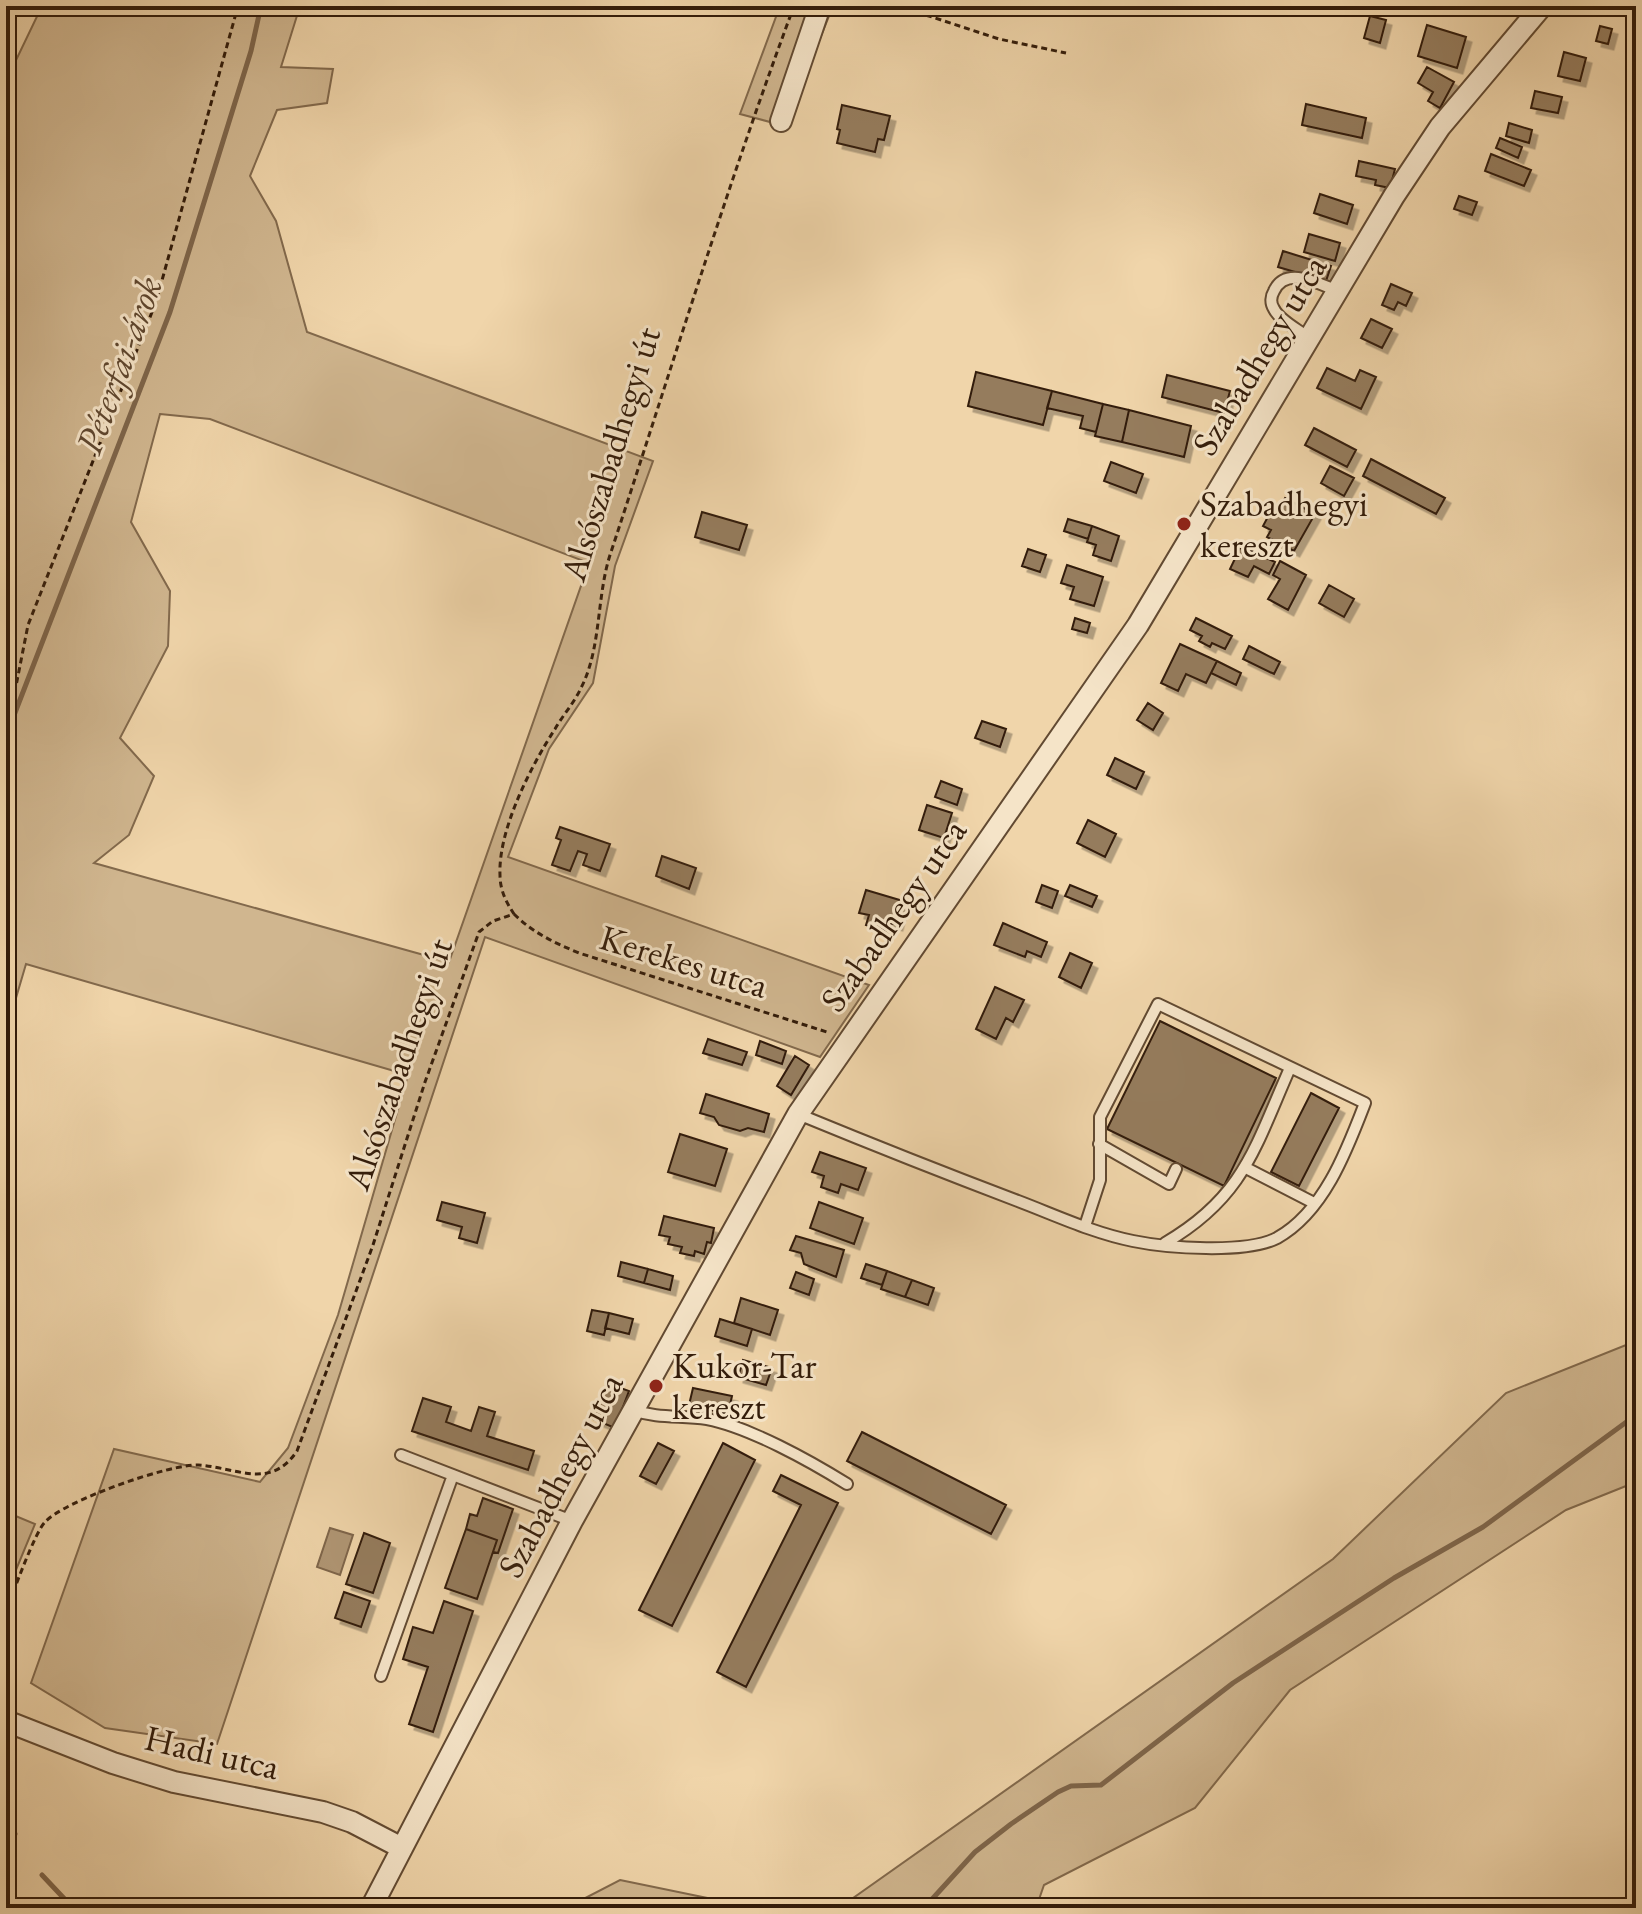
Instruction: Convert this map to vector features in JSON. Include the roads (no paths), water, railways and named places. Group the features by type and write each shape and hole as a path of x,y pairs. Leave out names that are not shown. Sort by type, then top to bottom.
{"street":[{"path":"781,121 820,6"},
{"name":"Szabadhegy utca","path":"371,1908 572,1521 798,1114 1138,625 1394,196 1440,127 1542,6"},
{"name":"Hadi utca","path":"6,1721 113,1763 174,1782 323,1812 352,1822 402,1848"}],"lane":[{"path":"1309,338 1274,311 1271,299 1275,289 1283,280 1296,277 1338,291"},
{"path":"798,1114 1085,1226 1135,1241 1234,1248 1256,1245 1287,1231 1314,1203 1340,1163 1365,1103 1158,1004 1100,1117 1100,1180 1085,1226"},
{"path":"1163,1244 1217,1206 1246,1168 1290,1068"},
{"path":"1099,1144 1169,1184 1176,1169"},
{"path":"1246,1168 1314,1203"},
{"path":"633,1410 651,1416 704,1419 726,1424 813,1462 847,1484"},
{"path":"401,1455 572,1521"},
{"path":"381,1676 453,1475"}],"waterway":[{"name":"Péterfai-árok","path":"6,736 170,312 251,51 261,6"},
{"name":"Péterfai-árok","path":"6,853 6,897"},
{"path":"924,1908 975,1852 1011,1824 1071,1786 1101,1785 1233,1683 1394,1578 1483,1527 1636,1415"},
{"path":"6,1830 15,1834"},
{"path":"42,1875 73,1908"}],"place":[{"name":"Szabadhegyi kereszt","path":"1184,524"},
{"name":"Kukor-Tar kereszt","path":"656,1386"}]}
